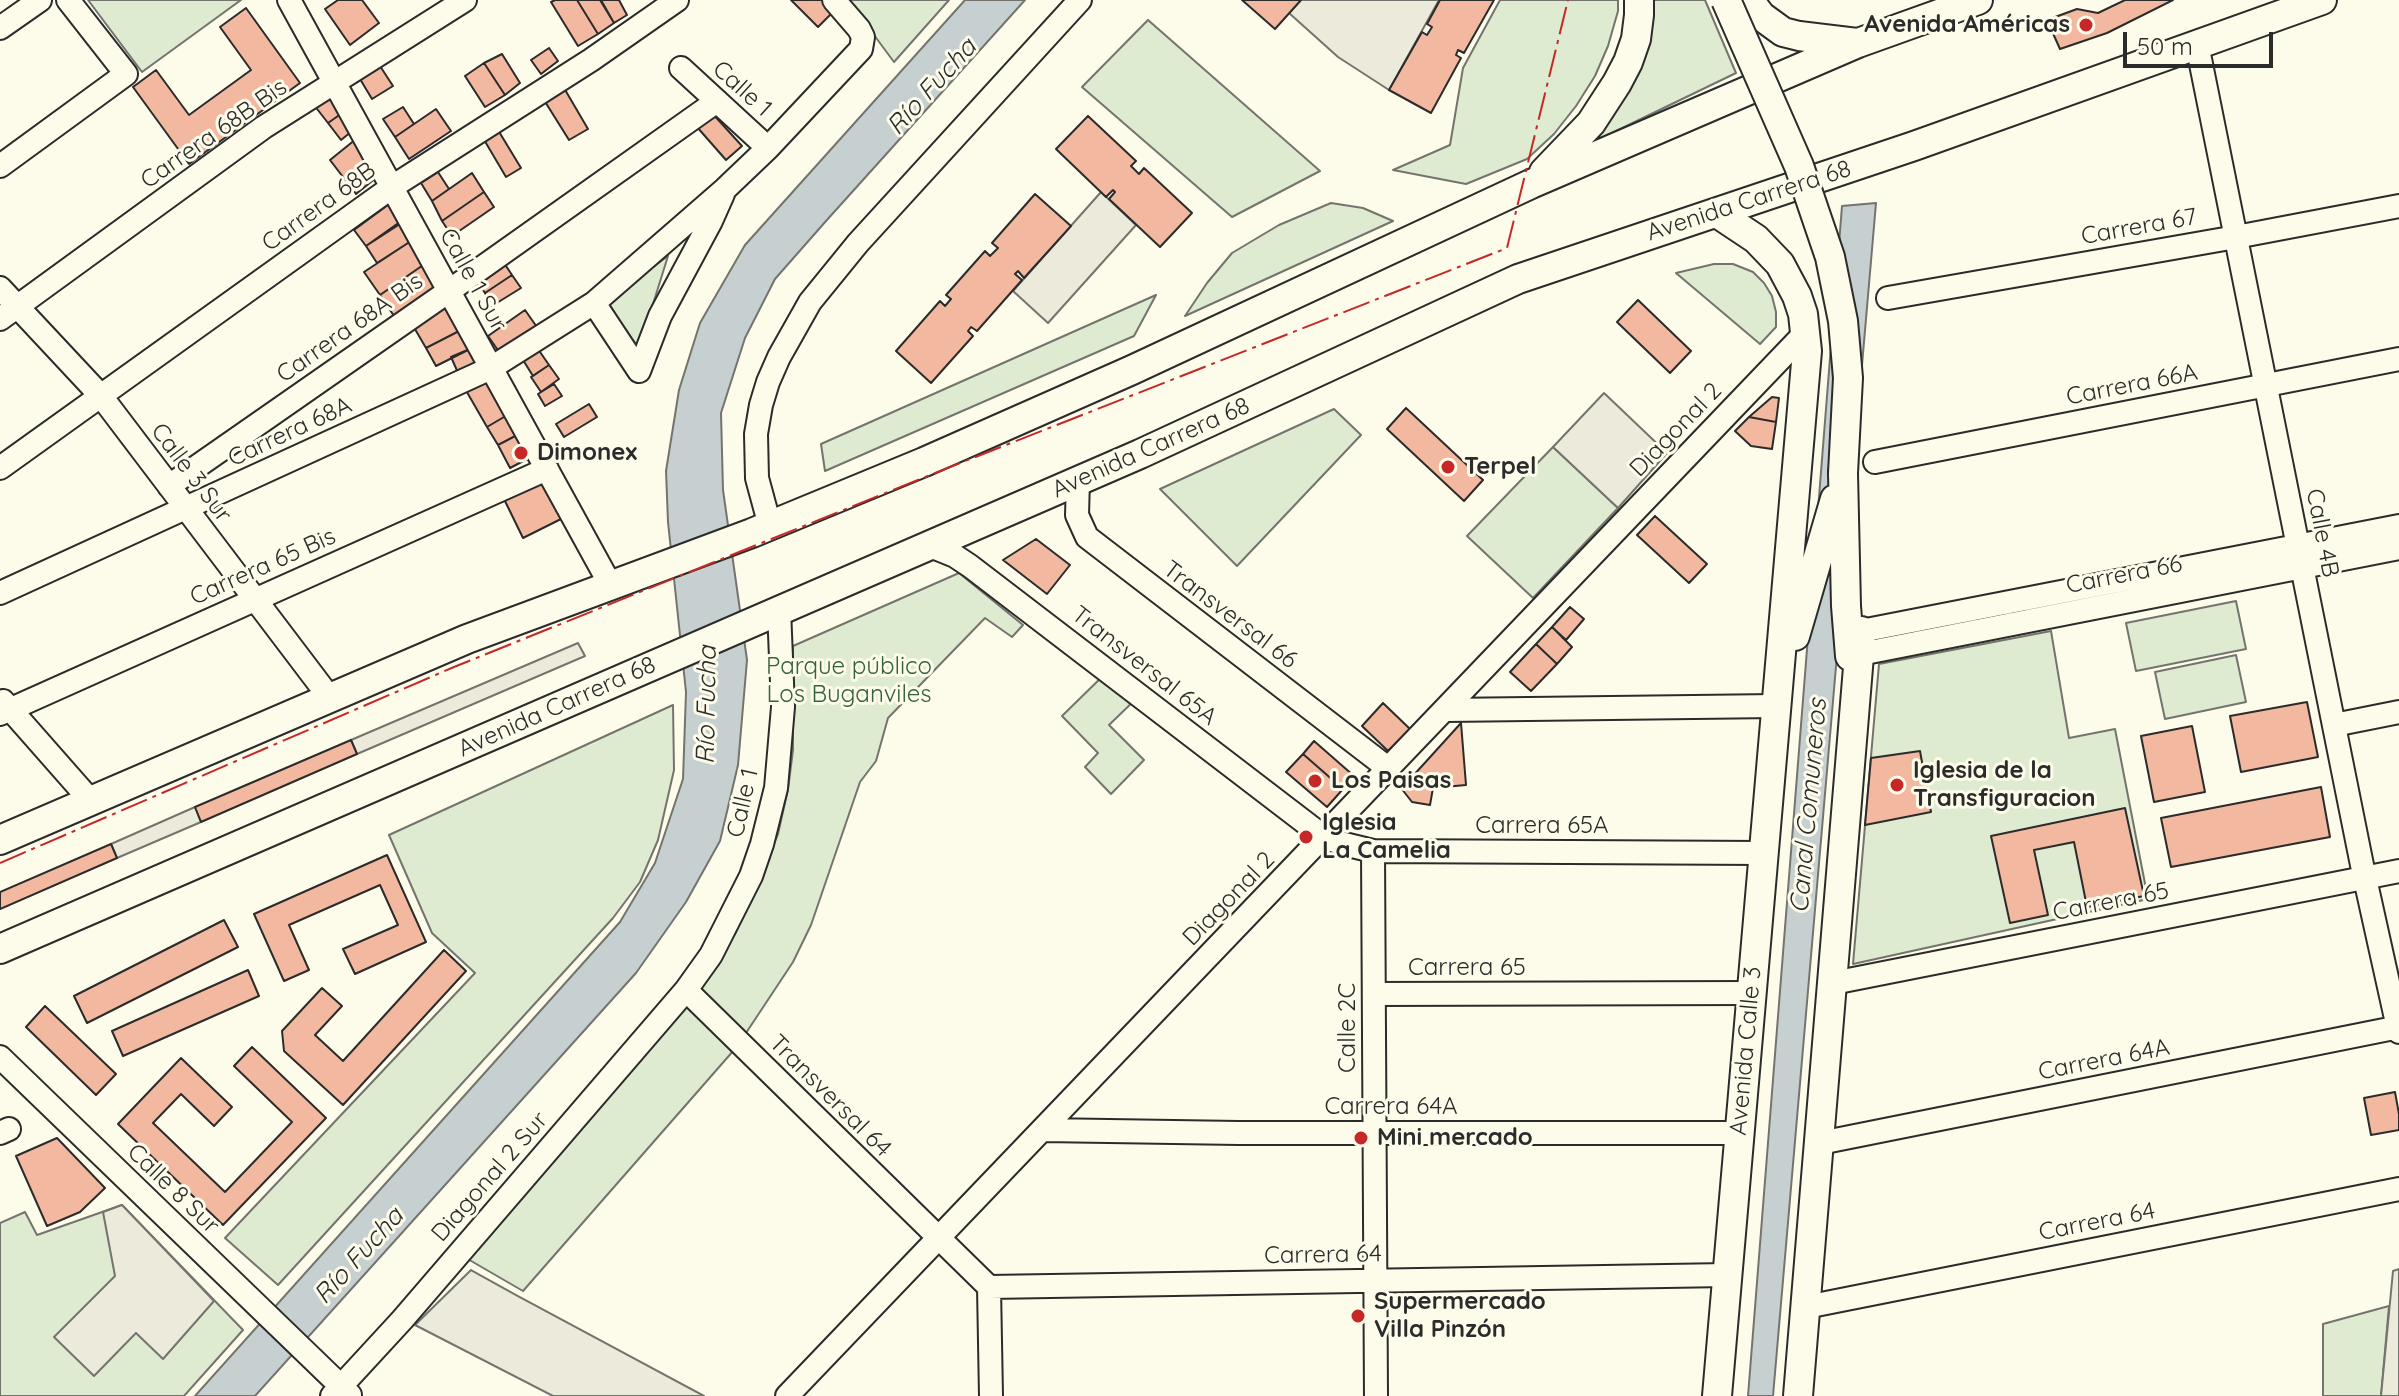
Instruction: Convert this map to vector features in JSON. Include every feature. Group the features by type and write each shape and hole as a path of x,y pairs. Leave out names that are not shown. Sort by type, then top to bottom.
{"main road":[{"path":"1531,184 1569,147 1606,103 1628,62 1636,39 1639,0"},
{"name":"Avenida Calle 3","path":"1726,0 1799,166 1830,257 1843,321 1848,378 1843,473 1846,606 1855,716"},
{"path":"1749,0 1761,16 1783,32 1858,43"},
{"path":"0,840 467,639 761,530 924,462 1132,370 1531,184 1858,43 1978,0"},
{"name":"Avenida Carrera 68","path":"0,949 1235,411 1518,279 1914,146 2322,0"},
{"name":"Avenida Calle 3","path":"1717,213 1756,239 1780,264 1797,296 1806,332 1806,371 1717,1396"},
{"name":"Avenida Calle 3","path":"1776,706 1843,473"},
{"name":"Avenida Calle 3","path":"1798,1396 1861,642"}],"street":[{"path":"0,28 40,0"},
{"path":"0,166 126,74 68,0"},
{"name":"Calle 1 Sur","path":"289,0 611,586"},
{"name":"Carrera 68B Bis","path":"9,313 264,127 465,0"},
{"name":"Carrera 68B","path":"0,468 392,187 591,60 677,0"},
{"path":"594,303 639,371 660,316 725,189 861,49 863,37 859,29 834,0"},
{"path":"761,530 756,434 761,405 779,357 810,302 858,243 1080,0"},
{"name":"Calle 4B","path":"2197,44 2365,878 2399,1028"},
{"name":"Calle 1","path":"681,68 768,148"},
{"name":"Carrera 68A Bis","path":"169,486 717,101"},
{"name":"Carrera 68A","path":"0,593 491,368 594,303 725,189"},
{"name":"Carrera 67","path":"1888,298 2399,206"},
{"name":"Calle 3 Sur","path":"0,288 9,313 101,396 330,698"},
{"name":"Diagonal 2","path":"787,1396 1806,332"},
{"name":"Carrera 66A","path":"1875,462 2399,359"},
{"name":"Carrera 65 Bis","path":"4,706 547,469"},
{"name":"Transversal 66","path":"1078,480 1077,515 1087,537 1389,769"},
{"name":"Carrera 66","path":"1861,642 2300,556 2399,526"},
{"name":"Transversal 65A","path":"928,545 970,566 1324,837"},
{"name":"Carrera 66","path":"2300,556 2399,548"},
{"name":"Calle 1","path":"686,990 730,921 751,876 771,812 783,707 779,609"},
{"path":"4,706 91,801"},
{"path":"1446,710 1776,706"},
{"path":"2334,725 2399,712"},
{"name":"Carrera 65A","path":"1324,837 1373,851 1763,853"},
{"name":"Calle 2C","path":"1373,851 1376,1396"},
{"name":"Carrera 65","path":"1833,983 2399,871"},
{"name":"Transversal 64","path":"686,990 938,1239"},
{"name":"Diagonal 2 Sur","path":"341,1393 686,990"},
{"name":"Carrera 65","path":"1374,994 1751,993"},
{"name":"Carrera 64A","path":"1820,1143 2399,1028"},
{"name":"Calle 8 Sur","path":"0,1057 310,1358 341,1393"},
{"name":"Carrera 64A","path":"1043,1130 1739,1133"},
{"name":"Carrera 64","path":"1806,1307 2399,1189"},
{"path":"938,1239 989,1287 991,1396"},
{"name":"Carrera 64","path":"989,1287 1727,1275"}],"green space":[{"path":"88,0 241,0 142,72"},
{"path":"848,0 949,0 894,62"},
{"path":"1500,0 1618,0 1608,46 1595,76 1554,134 1527,159 1466,184 1393,170 1450,145 1463,68"},
{"path":"1648,0 1705,0 1736,73 1585,146"},
{"path":"1148,20 1320,171 1232,217 1082,87"},
{"path":"1331,203 1363,208 1393,221 1185,316 1232,253 1279,225"},
{"path":"668,256 639,349 605,302"},
{"path":"1714,264 1733,264 1753,272 1772,296 1776,327 1760,344 1676,273"},
{"path":"1156,295 1134,336 825,471 821,444"},
{"path":"1334,409 1361,435 1237,566 1160,489"},
{"path":"1553,447 1618,508 1533,598 1467,536"},
{"name":"Parque público Los Buganviles","path":"959,573 1023,625 1012,637 985,618 888,718 876,761 860,782 811,925 793,962 746,1033 699,990 736,932 778,834 793,750 793,646"},
{"path":"2236,601 2246,649 2136,671 2126,623"},
{"path":"2051,631 2069,738 2115,729 2148,899 1853,964 1879,664"},
{"path":"2236,655 2246,702 2165,719 2155,672"},
{"path":"1111,668 1141,694 1109,725 1144,760 1111,794 1085,767 1098,753 1062,716"},
{"path":"673,705 674,770 658,840 640,882 613,918 278,1285 225,1238 475,973 432,933 389,835"},
{"path":"688,1003 734,1050 523,1291 466,1258"},
{"path":"122,1205 243,1330 184,1396 0,1396 0,1223 25,1212 37,1235"},
{"path":"2389,1306 2381,1396 2323,1396 2323,1324"}],"shaded area":[{"path":"1301,0 1439,0 1389,90 1338,57 1289,13"},
{"path":"1101,192 1136,225 1048,323 1013,291"},
{"path":"1604,393 1667,453 1618,508 1553,447"},
{"path":"578,643 585,656 357,754 351,740"},
{"path":"195,807 201,822 117,858 111,844"},
{"path":"122,1205 214,1301 163,1359 136,1333 94,1376 54,1337 115,1276 103,1212"},
{"path":"2399,1269 2399,1396 2381,1396 2393,1271"},
{"path":"471,1270 704,1396 553,1396 415,1325"}],"water":[{"name":"Río Fucha","path":"965,0 1025,0 775,279 745,338 721,413 723,490 747,660 738,765 720,841 686,902 636,973 255,1396 195,1396 620,922 655,863 683,779 686,692 668,522 666,471 679,390 700,323 745,245"},
{"name":"Canal Comuneros","path":"1876,203 1773,1396 1748,1396 1842,206"}],"building":[{"path":"338,0 362,0 379,23 350,45 325,9"},
{"path":"577,0 598,34 578,46 551,2"},
{"path":"577,0 600,0 614,23 598,34"},
{"path":"601,0 619,0 627,15 614,23"},
{"path":"791,0 827,0 836,9 818,27"},
{"path":"1242,0 1301,0 1275,29"},
{"path":"1440,0 1494,0 1464,53 1458,50 1456,55 1461,58 1431,113 1389,90 1422,32 1427,35 1432,27 1427,24"},
{"name":"Avenida Américas","path":"2125,0 2173,0 2107,33 2060,49 2047,20 2077,9 2098,13"},
{"path":"246,8 300,83 189,164 133,87 156,70 189,115 251,70 220,27"},
{"path":"549,48 558,61 541,74 531,60"},
{"path":"502,54 520,83 505,95 484,63"},
{"path":"484,63 505,95 485,107 465,76"},
{"path":"380,66 393,86 372,99 360,79"},
{"path":"564,88 588,129 569,140 544,100"},
{"path":"331,93 345,111 328,123 314,105"},
{"path":"403,107 414,124 395,137 383,119"},
{"path":"436,109 451,131 409,159 395,137"},
{"path":"345,111 356,128 341,140 328,123"},
{"path":"712,113 742,146 726,160 697,127"},
{"path":"1088,116 1136,161 1131,166 1139,174 1144,168 1192,213 1160,247 1109,199 1115,192 1113,190 1106,197 1056,149"},
{"path":"498,130 521,168 506,177 483,138"},
{"path":"356,139 382,173 356,194 330,160"},
{"path":"438,172 449,189 432,201 421,183"},
{"path":"472,173 484,192 442,221 432,201"},
{"path":"484,192 494,207 452,236 442,221"},
{"path":"1035,194 1071,226 1024,278 1018,271 1015,274 1022,280 977,331 971,327 968,331 973,336 931,383 896,351 940,301 945,306 951,299 946,295 985,251 990,256 998,248 992,243"},
{"path":"392,202 404,219 366,246 354,230"},
{"path":"400,224 411,241 377,263 366,246"},
{"path":"411,241 426,263 380,295 364,272"},
{"path":"426,263 440,283 394,316 380,295"},
{"path":"504,263 512,275 485,293 477,281"},
{"path":"512,275 521,288 492,306 485,293"},
{"path":"446,299 463,329 426,348 412,324"},
{"path":"1638,300 1691,351 1670,373 1617,322"},
{"path":"525,310 539,330 502,356 488,336"},
{"path":"463,329 472,348 436,366 426,348"},
{"path":"472,348 480,366 459,375 451,357"},
{"path":"538,349 549,365 533,376 523,360"},
{"path":"549,365 559,379 541,392 531,377"},
{"path":"487,375 509,414 487,427 464,387"},
{"path":"554,384 562,396 545,406 538,394"},
{"path":"1772,397 1779,398 1776,422 1749,417"},
{"path":"589,404 597,417 564,437 556,424"},
{"name":"Terpel","path":"1406,408 1483,480 1464,501 1387,429"},
{"path":"509,414 519,434 498,445 487,427"},
{"path":"1749,417 1776,422 1772,449 1751,446 1735,431"},
{"path":"519,434 531,457 510,468 498,445"},
{"path":"541,478 561,519 523,538 503,497"},
{"path":"1655,516 1707,564 1689,583 1637,535"},
{"path":"1036,539 1070,565 1047,594 1003,560"},
{"path":"1570,607 1584,619 1566,640 1552,627"},
{"path":"1552,627 1572,647 1557,664 1536,644"},
{"path":"1536,644 1557,664 1531,691 1510,672"},
{"path":"2307,702 2318,757 2241,772 2230,716"},
{"path":"1383,703 1410,729 1388,751 1362,726"},
{"path":"1461,723 1466,785 1433,788 1422,785 1412,777"},
{"path":"2192,726 2205,792 2154,802 2141,736"},
{"path":"351,740 357,754 201,822 195,807"},
{"path":"1314,741 1354,776 1343,789 1303,754"},
{"name":"Iglesia de la Transfiguracion","path":"1920,751 1931,812 1865,825 1871,758"},
{"name":"Los Paisas","path":"1303,754 1343,789 1327,807 1286,772"},
{"path":"1412,777 1422,785 1433,788 1430,805 1412,802 1401,788"},
{"path":"2321,787 2330,837 2171,867 2161,818"},
{"path":"2125,808 2144,896 2087,907 2074,842 2034,850 2048,915 2010,923 1991,836"},
{"path":"111,844 117,858 0,909 0,892"},
{"path":"387,855 426,942 355,974 343,949 398,925 380,885 289,925 309,970 284,981 254,914"},
{"path":"224,920 238,947 87,1023 74,996"},
{"path":"444,950 466,971 343,1105 284,1051 282,1031 322,988 342,1006 315,1035 343,1061"},
{"path":"248,970 259,996 123,1056 112,1031"},
{"path":"45,1006 116,1074 96,1095 26,1027"},
{"path":"252,1047 326,1118 223,1225 118,1124 181,1058 232,1107 214,1126 181,1094 153,1123 225,1192 292,1122 234,1066"},
{"path":"2395,1092 2399,1130 2371,1135 2364,1098"},
{"path":"57,1138 105,1188 80,1212 47,1226 16,1156"}],"power":[{"path":"0,863 454,667 955,465 1507,248 1568,0"}],"place":[{"name":"Avenida Américas","path":"2086,25"},
{"name":"Dimonex","path":"521,453"},
{"name":"Terpel","path":"1448,467"},
{"name":"Los Paisas","path":"1315,781"},
{"name":"Iglesia de la Transfiguracion","path":"1897,785"},
{"name":"Iglesia La Camelia","path":"1306,837"},
{"name":"Mini mercado","path":"1361,1138"},
{"name":"Supermercado Villa Pinzón","path":"1358,1316"}]}
